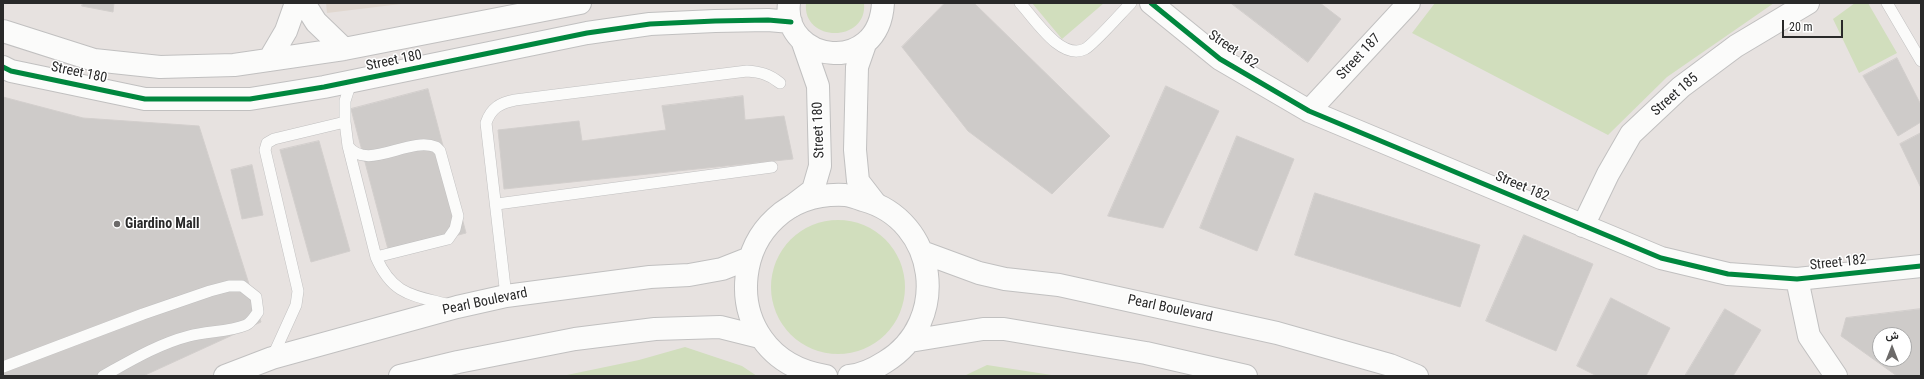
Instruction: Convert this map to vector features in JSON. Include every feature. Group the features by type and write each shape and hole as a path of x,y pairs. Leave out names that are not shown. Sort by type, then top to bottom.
{"street":[{"path":"269,60 286,30 296,3"},
{"path":"304,3 316,22 344,49"},
{"path":"794,22 813,48 838,54 851,51 865,44 876,32 882,17 883,3"},
{"name":"Street 182","path":"1151,3 1220,59 1309,111 1661,258 1728,274 1797,279 1921,266"},
{"name":"Street 187","path":"1309,111 1409,3"},
{"name":"Street 185","path":"1583,226 1608,174 1632,134 1681,87 1736,46 1808,3"},
{"name":"Street 180","path":"3,31 94,60 160,67 234,65 344,49 572,4"},
{"name":"Street 180","path":"3,67 12,71 145,99 250,99 351,82 595,32 650,24 768,20 794,22 818,86 820,166 813,190 788,209"},
{"path":"865,44 857,67 854,150 858,181 875,203"},
{"path":"826,376 794,371 760,337 751,318 746,298 745,278 750,258 759,238 772,222 788,209 816,197 846,195 875,203 895,215 911,232 922,252 928,275 928,298 922,320 910,341 894,357 874,372 849,376"},
{"name":"Pearl Boulevard","path":"922,252 979,273 1005,279 1059,286 1277,333 1390,365 1417,376"},
{"name":"Pearl Boulevard","path":"225,376 272,358 456,307 506,296 650,277 689,275 722,268 750,258"},
{"path":"1797,279 1809,336 1836,376"},
{"path":"400,376 458,362 575,339 655,330 720,327 760,337"},
{"path":"910,341 983,329 1010,330 1146,353 1246,376"}],"lane":[{"path":"1020,3 1058,45 1072,52 1086,48 1131,3"},
{"path":"1887,3 1921,61"},
{"path":"506,296 486,123 488,116 499,104 515,100 747,71 758,72 771,76 780,83"},
{"path":"351,82 345,101 345,122 348,146 376,257 382,271 392,283 404,292 456,307"},
{"path":"272,358 296,305 298,291 265,150 267,143 274,138 345,122"},
{"path":"348,146 352,152 359,156 366,156 419,144 436,147 440,151 458,216 455,229 448,239 376,257"},
{"path":"496,204 772,167"},
{"path":"3,367 143,314 210,291 229,286 242,286 256,297 258,312 248,324 231,330 213,330 187,337 145,353 103,376"}],"shaded area":[{"path":"326,3 409,3 327,13"}],"green space":[{"path":"806,3 864,3 862,16 856,26 846,31 835,33 824,31 814,26 808,16"},
{"path":"1032,3 1104,3 1062,39"},
{"path":"1435,3 1774,3 1667,77 1608,135 1412,33"},
{"path":"1855,3 1868,3 1897,53 1859,73 1833,19"},
{"path":"845,220 870,228 881,235 890,244 900,261 904,274 904,300 900,313 890,330 881,339 864,349 851,353 831,354 806,346 795,339 786,330 776,313 772,300 771,280 779,255 786,244 795,235 812,225 825,221"},
{"path":"685,347 742,366 757,376 562,376 639,360"},
{"path":"987,365 1058,376 964,376"}],"building":[{"path":"83,3 114,3 113,12 82,6"},
{"path":"945,3 974,3 1110,136 1052,194 968,131 902,47"},
{"path":"1231,3 1320,3 1341,19 1308,62"},
{"path":"1897,58 1921,105 1921,122 1898,136 1863,76"},
{"path":"1166,86 1219,111 1163,228 1108,216"},
{"path":"428,89 466,233 389,253 351,109"},
{"path":"743,96 745,120 784,116 793,159 504,189 498,130 579,121 582,141 666,130 662,106"},
{"name":"Giardino Mall","path":"3,97 83,118 199,126 261,322 143,376 3,376"},
{"path":"1921,133 1921,188 1900,144"},
{"path":"1237,136 1294,159 1257,251 1200,228"},
{"path":"319,141 350,251 311,262 280,150"},
{"path":"252,165 263,215 242,219 231,170"},
{"path":"1315,193 1480,245 1460,307 1295,255"},
{"path":"1524,235 1593,264 1556,351 1486,321"},
{"path":"1611,298 1670,328 1646,376 1597,376 1577,366"},
{"path":"1725,309 1761,330 1733,376 1685,376"},
{"path":"1921,309 1921,376 1897,376 1884,367 1912,367 1912,327 1872,327 1872,358 1841,336 1846,318"}],"cycle path":[{"path":"1151,3 1220,59 1309,111 1661,258 1728,274 1797,279 1921,266"},
{"path":"3,67 11,71 145,99 250,99 324,87 587,33 650,24 768,20 791,22"}],"place":[{"name":"Giardino Mall","path":"117,224"}]}
